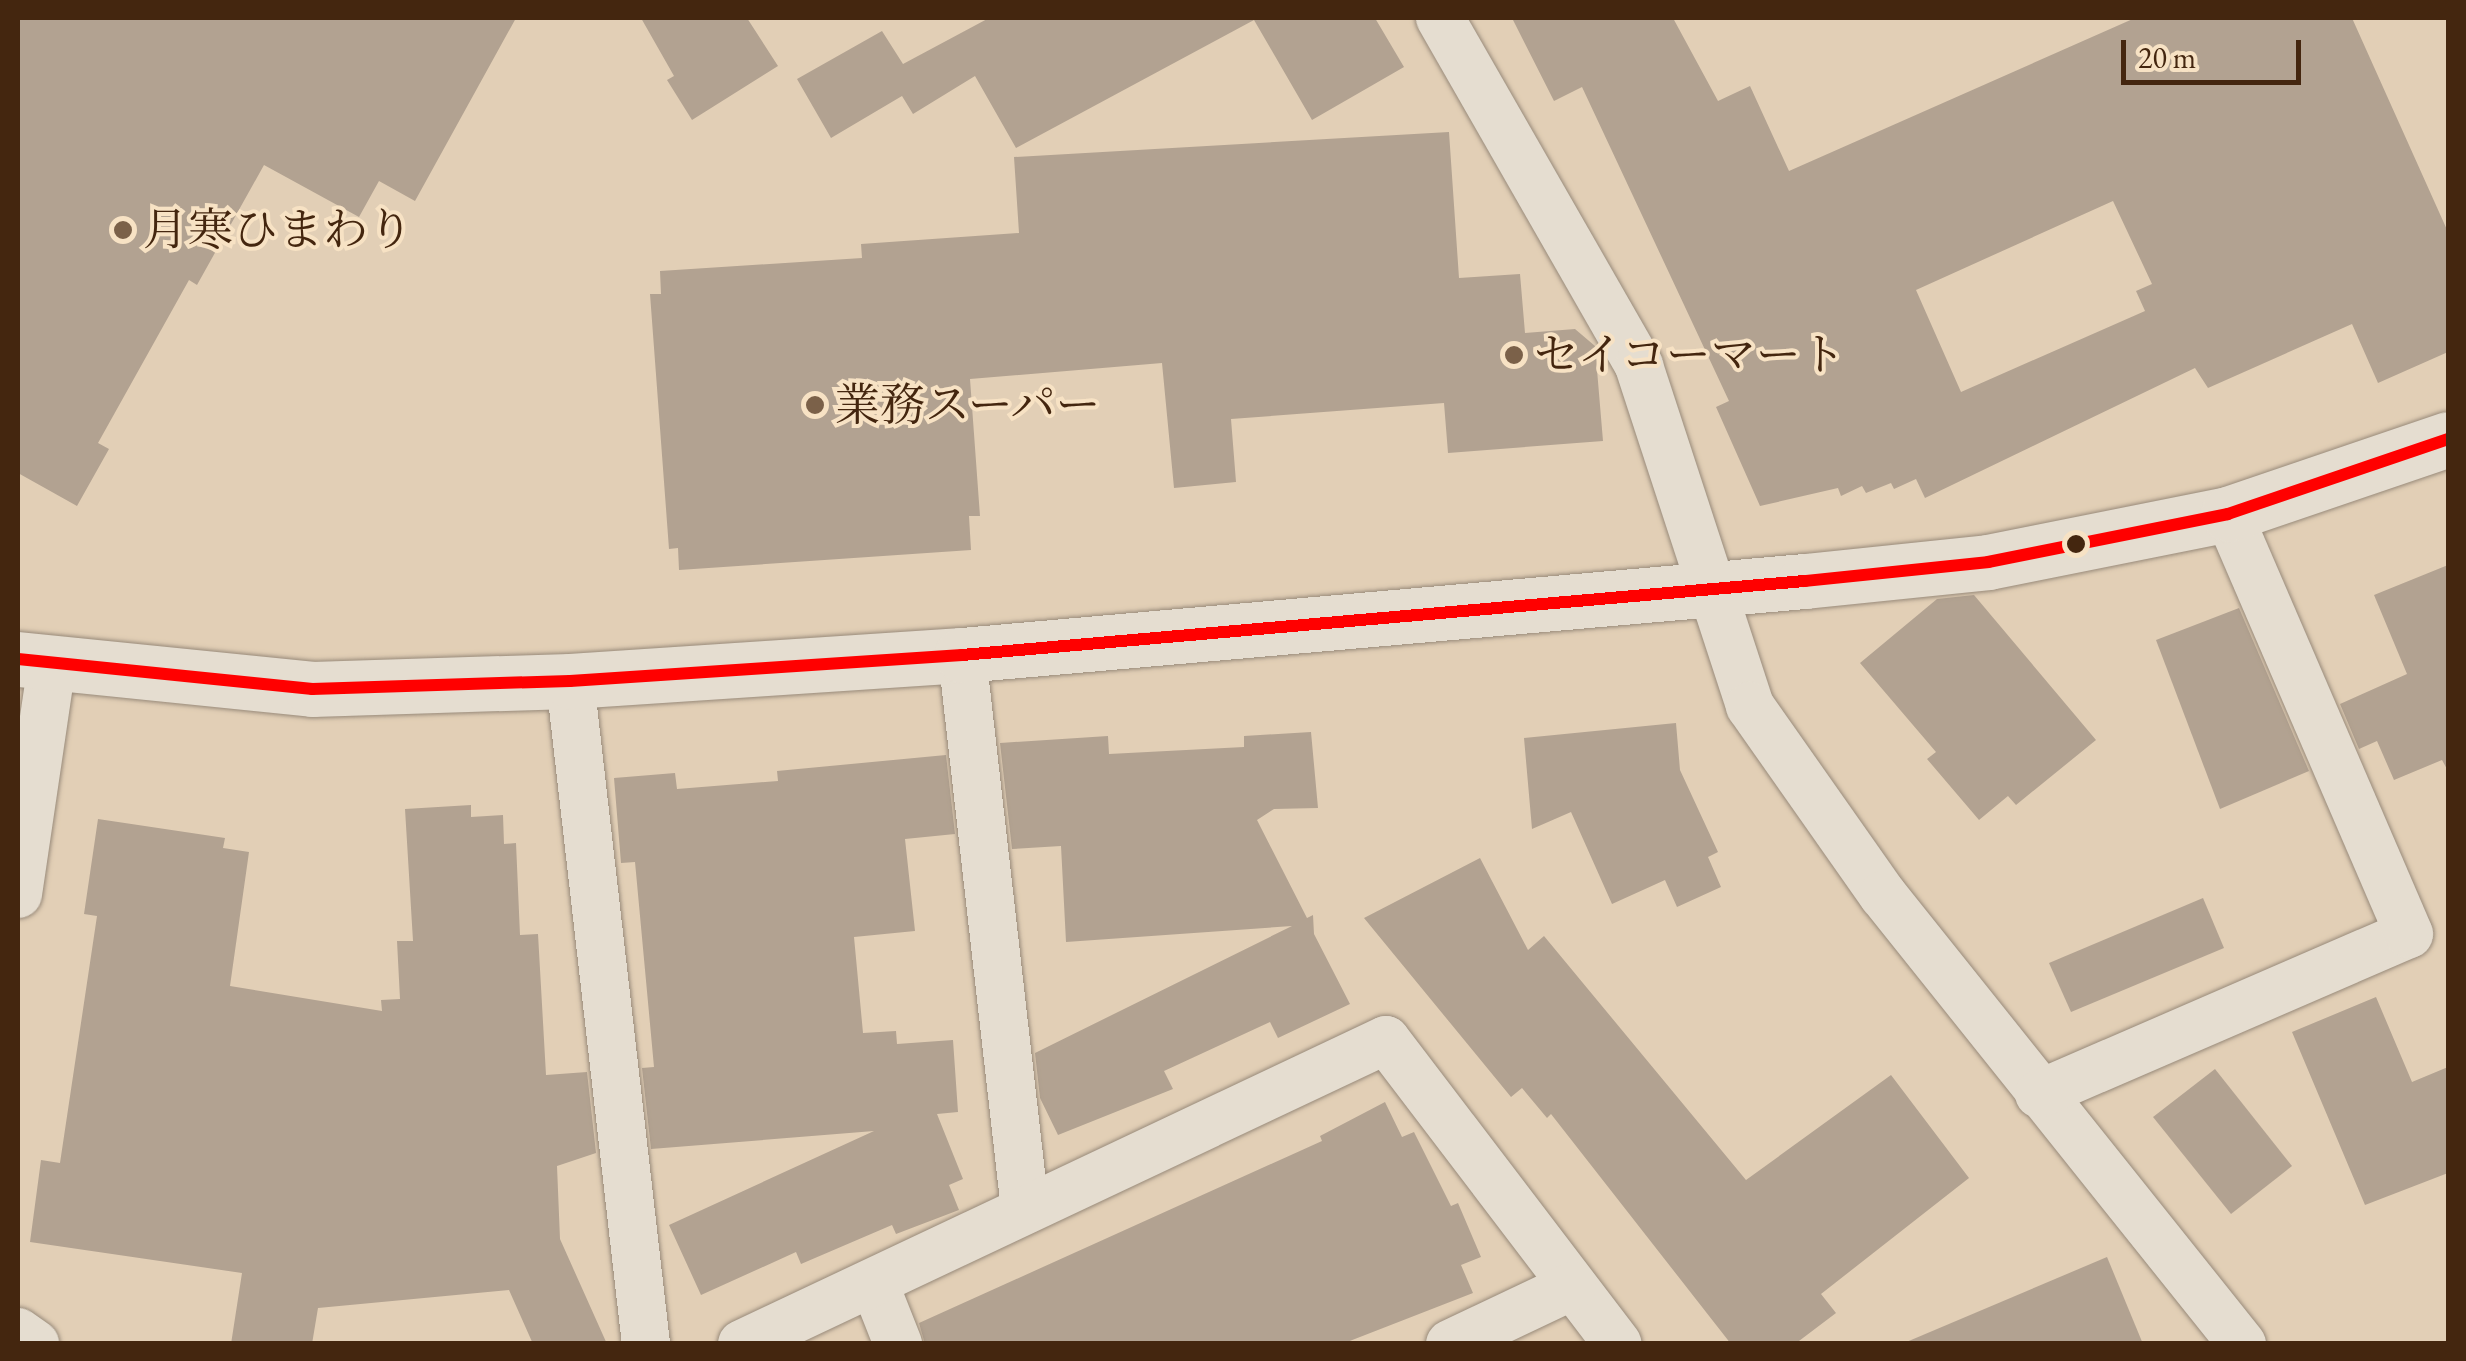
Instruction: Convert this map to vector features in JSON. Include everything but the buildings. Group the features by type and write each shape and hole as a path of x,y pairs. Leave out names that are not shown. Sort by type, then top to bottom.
{"main road":[{"path":"35,662 312,689 570,681 962,655 1712,588 1988,562 2228,514 2448,439"}],"street":[{"path":"1440,18 1639,366 1750,706 1883,894 2242,1344"},
{"path":"2039,1094 2409,934 2228,514"},
{"path":"962,655 1025,1209"},
{"path":"18,894 35,662"},
{"path":"570,681 646,1344"},
{"path":"742,1344 1386,1040 1618,1344"},
{"path":"874,1283 898,1344"},
{"path":"1450,1344 1572,1286"},
{"path":"18,1332 36,1344"}],"transit line":[{"path":"18,659 312,689 570,681 962,655 1805,581 1988,562 2228,514 2448,439"}],"place":[{"name":"月寒ひまわり","path":"123,230"},
{"name":"セイコーマート","path":"1514,355"},
{"name":"業務スーパー","path":"815,405"}]}
